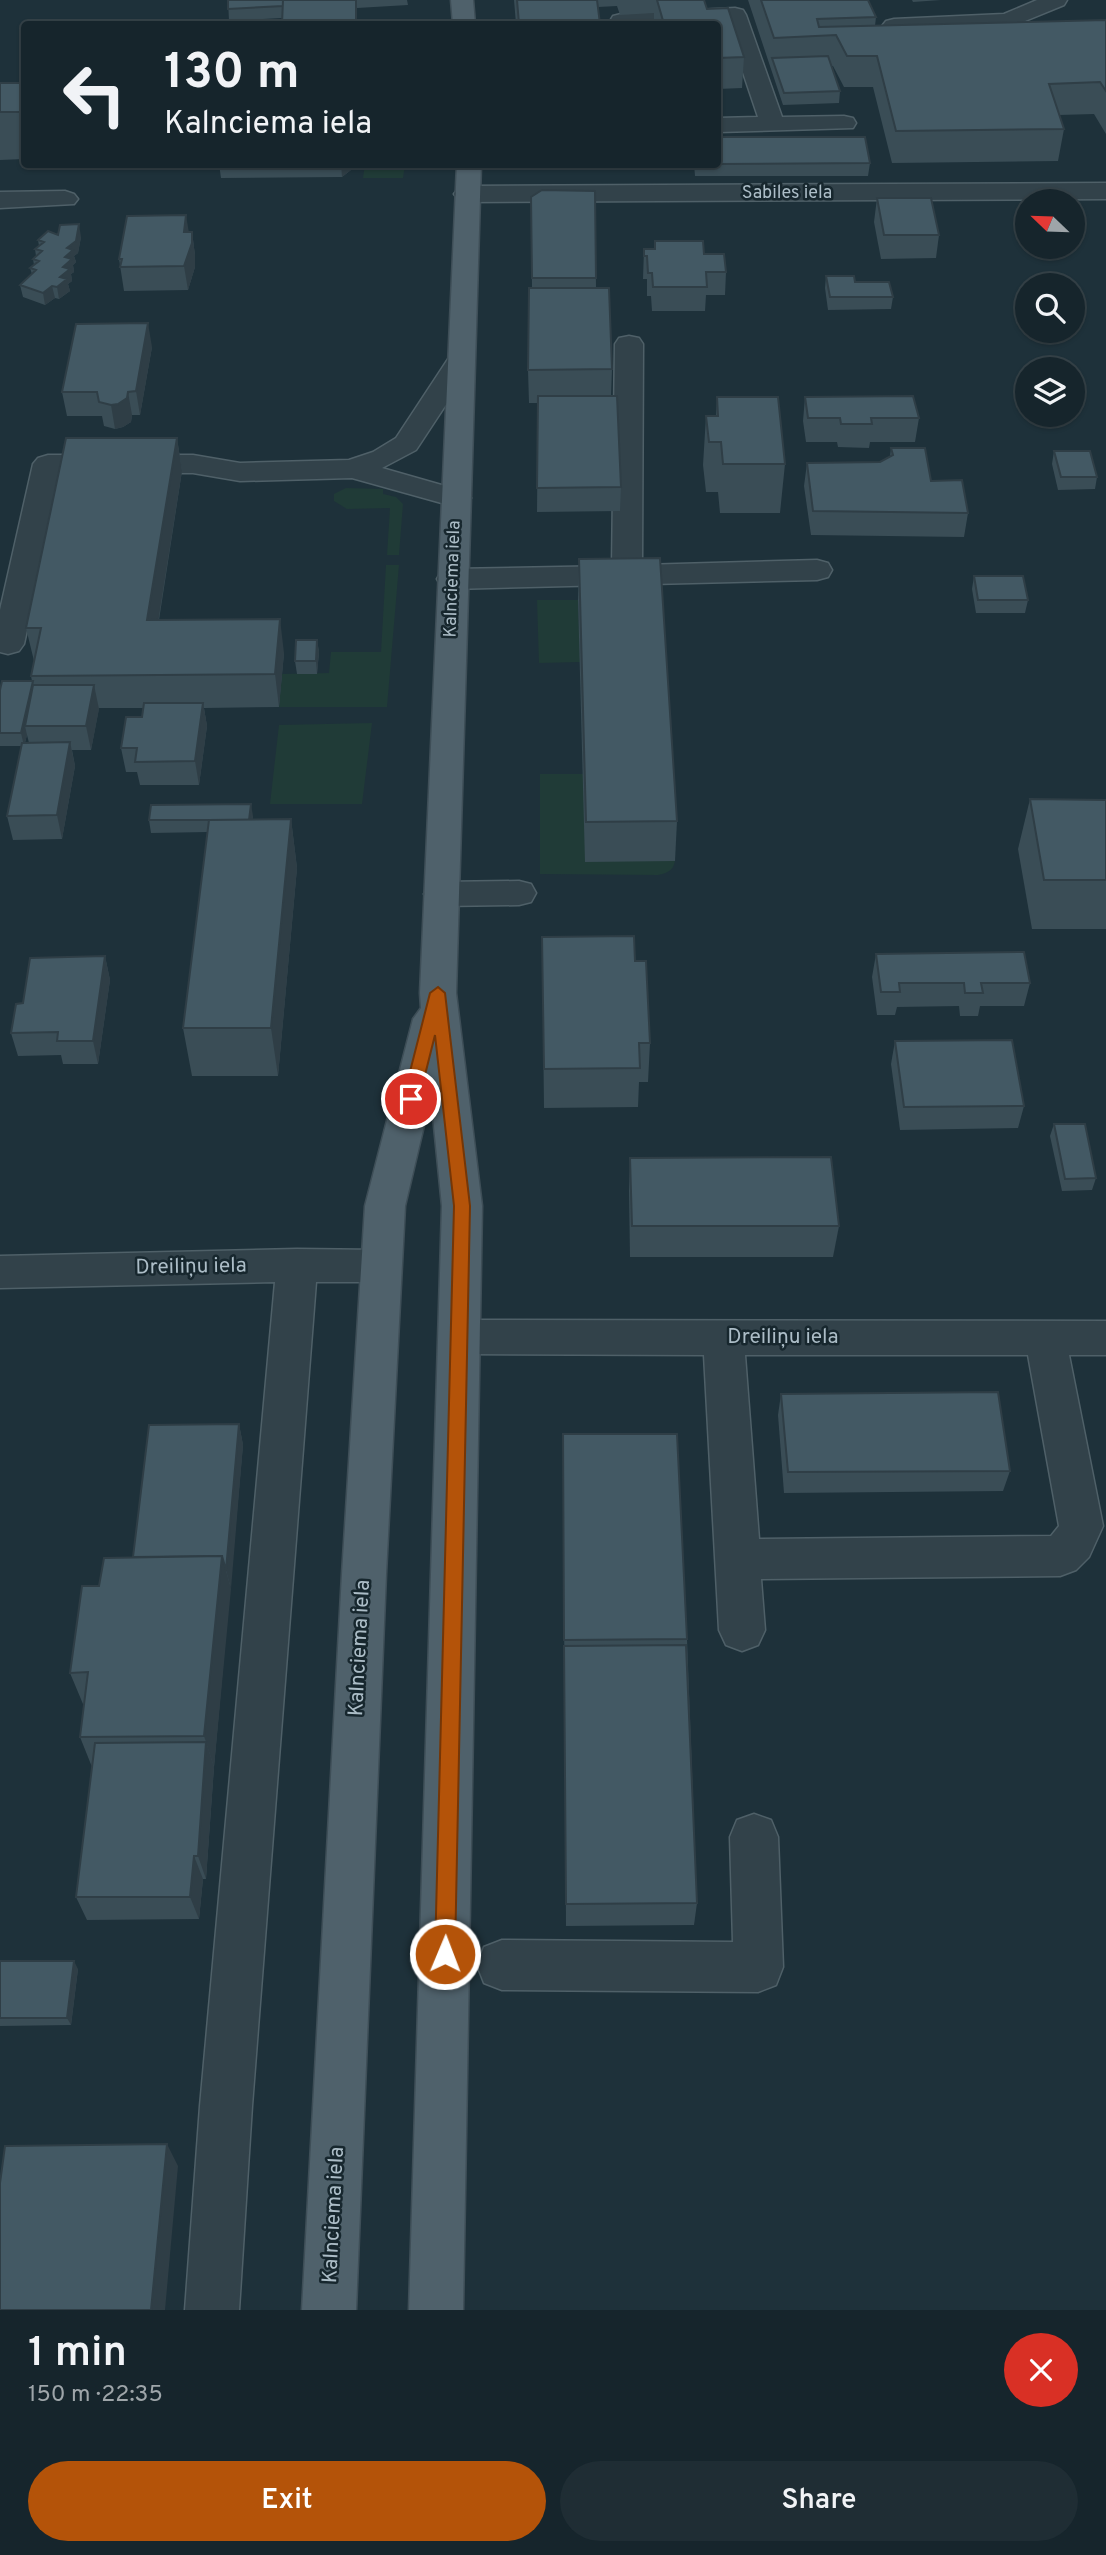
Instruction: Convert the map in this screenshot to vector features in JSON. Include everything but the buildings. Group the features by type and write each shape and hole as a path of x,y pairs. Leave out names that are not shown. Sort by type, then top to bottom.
{"main road":[{"path":"462,0 464,21"},
{"name":"Kalnciema iela","path":"436,2310 462,1206 438,993 469,168"},
{"name":"Kalnciema iela","path":"329,2310 364,1574 385,1206 438,993"}],"street":[{"path":"894,26 1009,21 1056,0"},
{"path":"621,21 735,15 772,124"},
{"path":"721,125 844,122"},
{"name":"Sabiles iela","path":"467,194 676,182 1106,191"},
{"path":"0,200 65,199"},
{"path":"627,576 629,344"},
{"path":"353,469 383,458 406,444 460,362"},
{"path":"8,644 48,464 193,464 240,472 353,469 456,498"},
{"path":"452,579 817,570"},
{"path":"441,894 519,893"},
{"path":"212,2310 227,2092 297,1265"},
{"name":"Dreiliņu iela","path":"0,1272 297,1265 381,1266"},
{"name":"Dreiliņu iela","path":"461,1337 1106,1338"},
{"path":"723,1337 742,1630"},
{"path":"738,1559 1060,1556 1074,1543 1081,1526 1045,1338"},
{"path":"502,1965 758,1967 754,1838"}],"green space":[{"path":"364,168 405,168 403,178 363,178"},
{"path":"346,488 383,489 383,494 396,497 403,504 399,555 387,555 390,508 347,509 334,501 334,494"},
{"path":"386,565 399,565 387,707 279,707 282,674 329,673 331,652 381,652"},
{"path":"537,600 578,600 580,662 539,663"},
{"path":"372,723 362,804 270,804 279,725"},
{"path":"540,774 583,774 675,861 673,867 658,875 540,874"}],"route":[{"path":"411,1099 438,993 462,1206 445,1954"}]}
